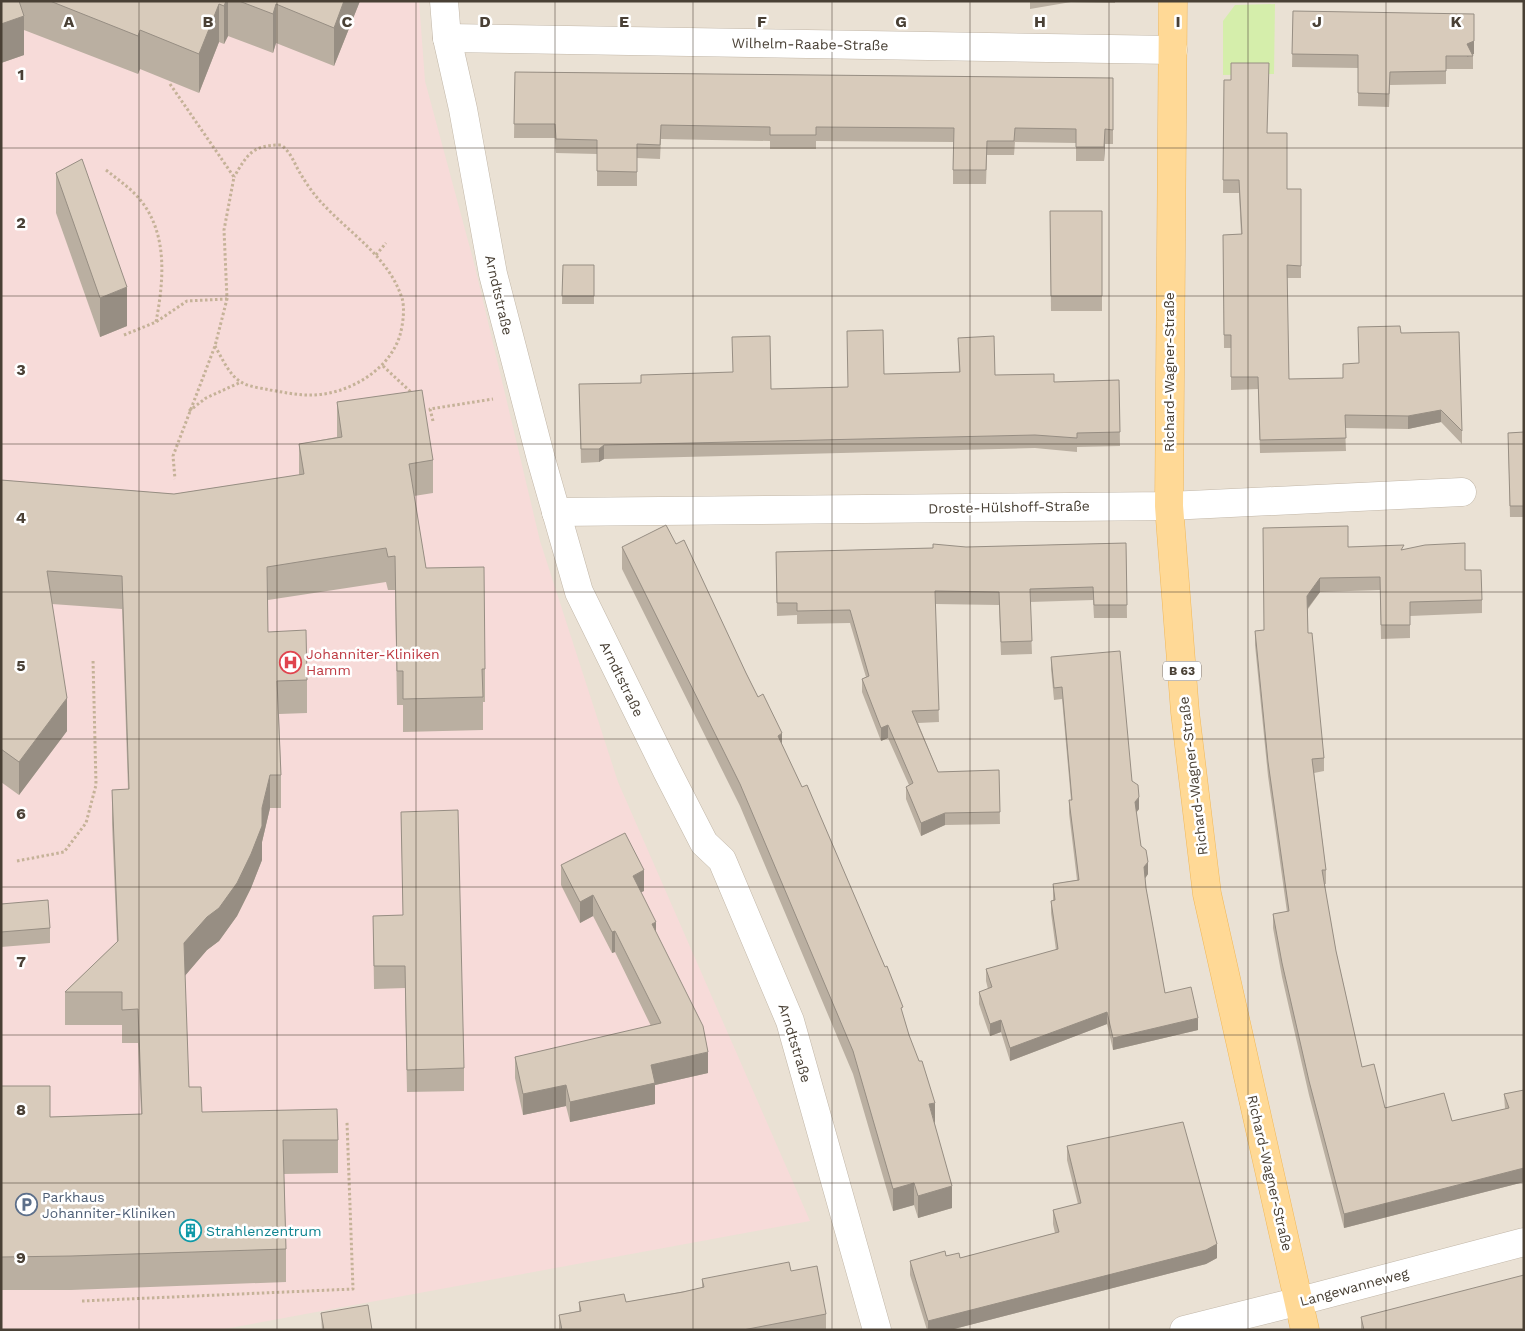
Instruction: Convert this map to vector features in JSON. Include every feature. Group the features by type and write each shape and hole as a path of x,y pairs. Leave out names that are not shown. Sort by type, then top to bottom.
{"main road":[{"name":"Richard-Wagner-Straße","path":"1173,1 1169,506 1185,712 1207,894 1305,1330"}],"street":[{"name":"Arndtstraße","path":"444,1 447,38 463,109 493,274 523,394 579,592 704,843 722,860 790,1021 877,1330"},
{"name":"Wilhelm-Raabe-Straße","path":"447,38 1173,50"},
{"name":"Droste-Hülshoff-Straße","path":"556,512 1169,506 1462,492"},
{"name":"Langewanneweg","path":"1184,1330 1524,1242"}],"path":[{"path":"170,84 234,177"},
{"path":"174,479 173,456 188,412 215,346 227,299 224,230 234,177 251,152 268,145 282,145 287,149 305,180 322,203 389,270 402,299 403,324 399,340 383,366 359,382 331,392 310,395 288,394 241,382 229,371 215,346"},
{"path":"106,170 137,196 152,220 162,250 163,285 156,322"},
{"path":"376,255 386,243"},
{"path":"124,335 156,322 187,301 227,299"},
{"path":"383,366 416,397"},
{"path":"188,412 206,398 241,382"},
{"path":"430,410 523,394"},
{"path":"423,403 430,410 433,421"},
{"path":"17,861 64,852 86,823 96,784 93,660"},
{"path":"82,1301 353,1289 347,1122"}],"shaded area":[{"path":"1,1 1524,1 1524,1330 1,1330"},
{"name":"Johanniter-Kliniken Hamm","path":"1,1 419,1 425,81 474,263 540,541 618,782 810,1221 219,1330 1,1330"}],"green space":[{"path":"1275,4 1274,74 1223,75 1223,21 1235,5"}],"building":[{"path":"1,1 19,1 24,16 1,24"},
{"path":"50,1 226,1 224,6 219,4 199,54 140,30 138,36"},
{"path":"239,1 344,1 334,28 276,4 273,14"},
{"path":"1293,11 1474,14 1474,41 1467,44 1473,56 1446,56 1446,71 1390,72 1389,94 1358,93 1358,55 1292,54"},
{"path":"1231,63 1269,63 1267,133 1287,133 1287,189 1301,189 1301,266 1287,265 1289,379 1343,378 1343,364 1359,363 1358,327 1400,326 1401,333 1459,332 1462,431 1441,410 1408,416 1345,415 1346,438 1260,440 1258,377 1231,377 1231,335 1224,335 1223,235 1242,234 1239,180 1223,180 1224,80 1231,80"},
{"path":"515,72 1113,78 1113,130 1105,129 1104,147 1076,147 1076,129 1015,128 1014,141 987,141 986,170 953,170 954,128 816,127 816,135 770,135 770,127 661,125 660,145 637,144 637,172 597,171 597,140 556,139 555,124 514,124"},
{"path":"82,159 127,287 100,298 56,173"},
{"path":"1050,211 1102,211 1102,296 1051,296"},
{"path":"563,265 594,265 594,296 562,296"},
{"path":"883,330 884,374 960,372 958,338 994,336 995,375 1054,374 1054,382 1119,380 1120,432 1077,433 1077,438 1035,435 604,445 599,449 581,449 579,384 641,383 641,375 733,372 732,337 770,336 771,389 848,387 847,331"},
{"path":"422,390 433,460 409,464 426,568 484,567 485,669 482,669 483,697 403,699 403,671 397,671 395,556 388,557 386,548 267,567 268,632 306,630 307,680 277,681 281,775 270,775 262,808 262,826 237,883 219,908 207,917 184,943 189,1087 201,1087 202,1112 337,1109 338,1140 283,1140 286,1249 1,1257 1,1086 50,1086 50,1117 142,1114 138,1009 122,1010 122,992 65,992 118,941 112,790 129,789 122,576 47,571 67,698 19,762 1,749 1,480 174,494 304,474 299,444 342,437 337,402"},
{"path":"1524,432 1524,506 1510,506 1508,433"},
{"path":"666,525 676,544 684,540 758,697 763,694 782,733 778,736 802,787 807,785 885,967 887,966 903,1007 901,1008 909,1035 919,1061 922,1061 935,1103 929,1104 952,1186 918,1196 914,1183 893,1189 853,1051 740,784 622,547"},
{"path":"1348,526 1348,547 1404,545 1401,550 1425,545 1465,543 1465,570 1481,570 1482,600 1410,602 1410,625 1381,625 1380,577 1320,578 1307,596 1308,633 1312,633 1324,758 1312,759 1326,870 1322,870 1336,951 1362,1067 1374,1064 1385,1108 1444,1093 1452,1121 1509,1108 1504,1094 1524,1090 1524,1168 1344,1214 1309,1081 1282,963 1273,914 1289,911 1268,762 1255,631 1264,630 1263,528"},
{"path":"1126,543 1127,605 1094,605 1093,587 1030,589 1032,641 1001,642 999,592 935,591 939,710 912,711 938,772 999,770 1000,812 945,813 921,823 906,787 913,783 888,725 881,728 862,679 869,676 850,610 797,611 797,603 777,603 776,552 933,548 933,544 966,547"},
{"path":"1120,651 1132,781 1138,785 1139,797 1135,802 1141,846 1146,850 1148,862 1144,867 1146,888 1165,993 1191,987 1198,1018 1113,1038 1107,1012 1010,1048 1001,1020 990,1024 979,992 992,987 986,969 1058,949 1051,901 1055,900 1053,884 1079,880 1069,800 1072,800 1062,687 1054,688 1051,657"},
{"path":"458,810 464,1068 407,1070 405,966 374,966 373,916 403,915 401,812"},
{"path":"625,833 644,870 633,876 656,922 652,924 703,1026 708,1052 651,1065 655,1083 570,1102 566,1085 523,1094 515,1057 661,1023 615,931 612,932 593,895 580,902 561,865"},
{"path":"48,900 50,928 1,932 1,904"},
{"path":"1183,1122 1217,1244 1206,1250 928,1321 910,1261 945,1251 946,1256 959,1253 960,1258 1059,1232 1053,1210 1081,1203 1067,1146"},
{"path":"789,1262 791,1271 817,1266 826,1314 743,1330 562,1330 559,1315 581,1311 579,1302 624,1294 626,1302 683,1292 704,1287 702,1279"},
{"path":"1524,1275 1524,1330 1364,1330 1361,1317"},
{"path":"368,1305 372,1330 324,1330 321,1313"}],"place":[{"name":"Johanniter-Kliniken Hamm","path":"290,662"},
{"name":"Parkhaus Johanniter-Kliniken","path":"26,1205"},
{"name":"Strahlenzentrum","path":"190,1231"}]}
